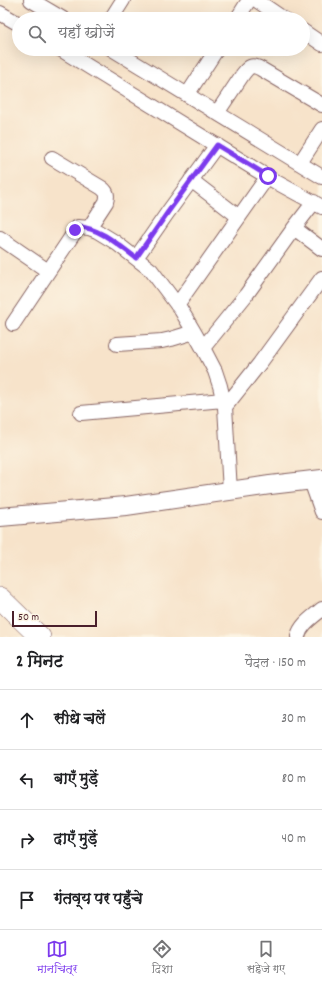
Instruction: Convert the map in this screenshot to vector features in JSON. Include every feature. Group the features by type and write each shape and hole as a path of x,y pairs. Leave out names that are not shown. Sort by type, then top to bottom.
{"highway":[{"path":"0,598 40,637"}],"main road":[{"path":"0,517 126,506 270,485 316,480"}],"street":[{"path":"31,0 51,12"},
{"path":"115,12 123,0"},
{"path":"241,12 249,0"},
{"path":"256,0 274,12"},
{"path":"0,13 12,20"},
{"path":"310,36 322,44"},
{"path":"71,56 318,205 294,228 246,295 203,348"},
{"path":"123,56 322,177"},
{"path":"187,95 212,56"},
{"path":"217,113 242,74 251,66 256,66 322,105"},
{"path":"300,163 322,129"},
{"path":"136,258 217,145"},
{"path":"52,158 102,188 106,192 106,202 89,228"},
{"path":"178,305 268,176"},
{"path":"191,180 239,217"},
{"path":"13,324 78,227 89,228 97,231 115,242 136,258 151,270 178,305 215,372 224,404 230,492"},
{"path":"294,228 322,249"},
{"path":"0,238 48,271"},
{"path":"81,413 224,404 260,363 322,278"},
{"path":"117,344 162,341 194,332"},
{"path":"316,480 322,512"},
{"path":"298,637 302,626 322,609"}],"route":[{"path":"75,230 78,227 84,227 97,231 115,242 136,258 217,145 268,176"}]}
